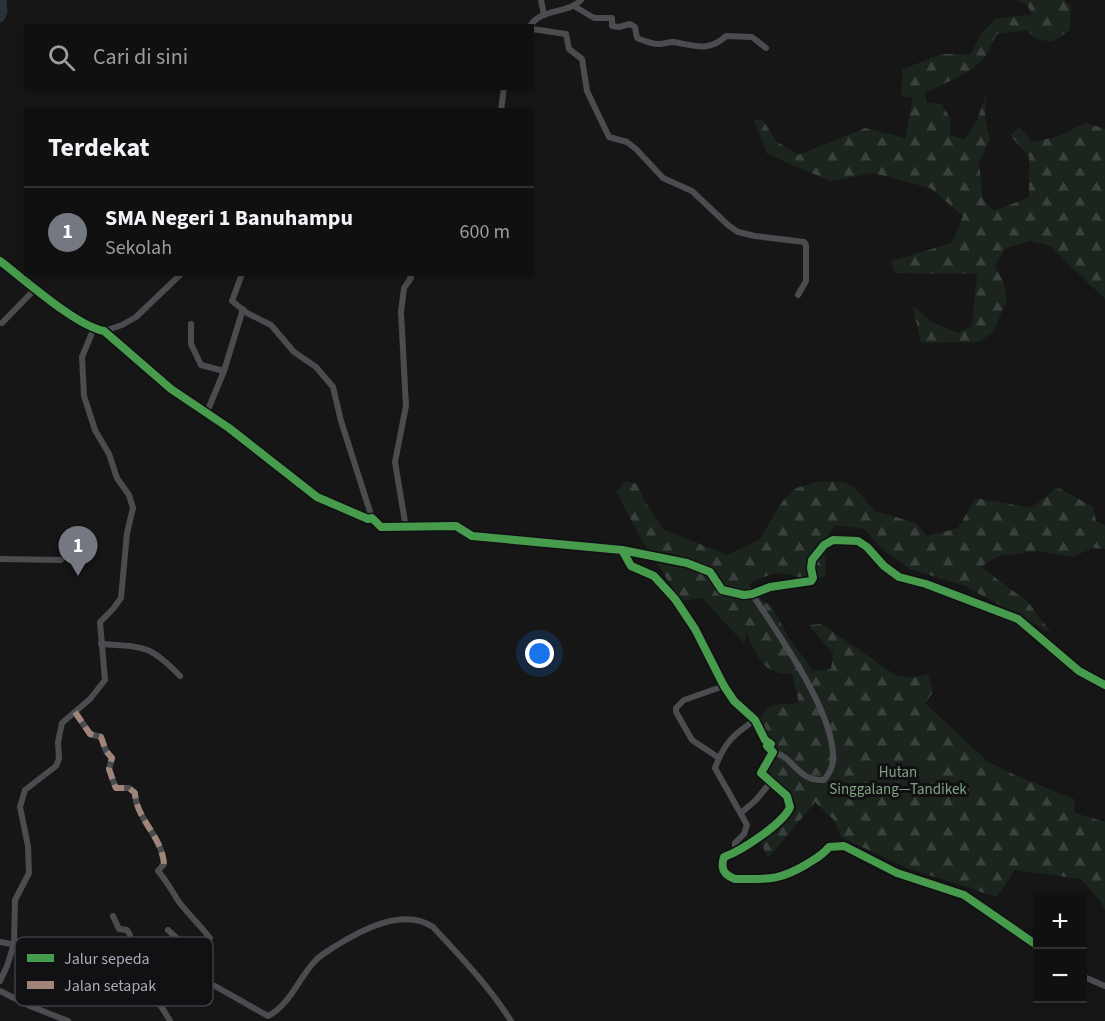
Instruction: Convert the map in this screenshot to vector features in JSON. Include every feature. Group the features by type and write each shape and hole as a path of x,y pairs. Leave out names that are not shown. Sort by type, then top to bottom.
{"street":[{"path":"541,0 544,15"},
{"path":"532,24 544,15 574,6 581,0"},
{"path":"574,6 594,18 612,18 612,26 630,24 635,27 637,38 651,44 671,42 705,47 717,45 726,36 752,37 766,48"},
{"path":"534,28 566,34 569,49 582,59 587,91 609,137 627,142 663,178 692,191 738,232 748,236 804,242 806,245 806,281 798,295"},
{"path":"501,108 504,90"},
{"path":"0,261 68,314 104,331 171,389 230,428 317,497 368,519 372,518"},
{"path":"104,331 136,317 179,276"},
{"path":"241,276 231,298 234,303 271,325 294,352 316,367 333,387 342,424 372,518 381,527 456,526 472,536 622,550 687,563 710,572 723,590 736,594 752,594 770,586 811,581 813,578 810,568 812,560 824,545 833,540 858,541 899,577 926,584 1018,619 1079,671 1105,685"},
{"path":"406,528 395,462 406,406 401,312 404,288 410,276"},
{"path":"2,323 36,288"},
{"path":"207,412 224,371 243,309"},
{"path":"191,324 192,344 201,365 224,371"},
{"path":"0,981 3,965 14,944 15,900 29,873 30,864 20,807 25,790 56,766 59,759 60,728 66,719 90,699 105,680 100,644 100,622 121,598 127,533 133,508 129,495 121,485 109,454 95,430 84,396 82,357 94,328"},
{"path":"622,550 631,566 654,576 675,599 695,629 724,686 734,701 755,720 765,740 771,744 767,746 785,758 802,776 814,781 824,780 833,761 827,727 801,670 752,594"},
{"path":"0,559 61,560"},
{"path":"100,644 135,646 150,650 180,676"},
{"path":"719,758 692,740 676,708 684,700 724,686"},
{"path":"75,712 90,734 101,737 112,759 109,769 116,788 129,788 135,793 137,807 151,827 163,853 164,864 158,871 159,873 167,880 178,900 209,937"},
{"path":"735,853 735,843 746,830 747,825 715,768 722,751 735,734 755,720"},
{"path":"774,752 761,773 787,796 790,807 788,813 735,853 724,857 723,872 728,877 735,879 772,878 790,874 824,854 829,847 844,846 897,873 964,896 1033,943"},
{"path":"741,813 770,783"},
{"path":"113,916 119,929 127,930 130,937"},
{"path":"213,985 270,1018 284,1004 317,958 348,938 369,928 405,919 425,922 433,927 478,974 511,1021"},
{"path":"168,930 176,937"},
{"path":"0,942 14,944"},
{"path":"1087,978 1105,986"},
{"path":"0,991 15,998"},
{"path":"34,1006 68,1021"},
{"path":"162,1006 170,1021"}],"green space":[{"path":"1013,0 1064,0 1071,7 1070,30 1052,42 1036,39 1027,30 997,34 987,54 977,65 925,93 927,103 942,104 951,120 950,135 964,140 977,120 987,92 985,119 990,139 979,162 983,199 994,211 1029,197 1029,157 1010,135 1019,127 1033,142 1056,137 1086,123 1105,129 1105,299 1050,246 1030,241 1005,249 995,267 1003,281 1007,299 994,331 979,342 921,343 913,306 934,323 958,333 972,326 977,274 895,273 891,261 952,243 963,216 930,188 873,173 831,181 785,162 767,153 754,120 763,120 776,141 798,155 865,128 905,138 913,98 901,96 903,69 942,54 971,54 981,34 996,18 1032,15 1027,4"},
{"name":"Hutan Singgalang—Tandikek","path":"626,481 637,484 643,498 663,529 727,555 759,540 782,502 794,489 819,481 844,482 854,487 875,511 916,523 927,536 958,528 976,498 1032,508 1057,487 1093,507 1096,521 1105,525 1105,549 1093,548 1072,557 1039,551 998,556 981,567 1028,602 1051,633 965,586 910,569 883,550 864,529 836,525 824,541 826,576 810,579 779,573 749,584 752,593 772,607 789,638 813,671 831,669 833,653 808,625 822,624 895,675 911,678 928,674 933,692 925,703 987,761 1074,799 1075,813 1105,822 1105,910 1081,879 1015,870 997,897 904,867 841,837 834,820 815,802 767,857 761,842 760,830 782,817 790,802 767,773 770,754 775,748 758,722 770,706 799,703 792,674 774,671 762,663 747,634 744,643 702,598 681,601 640,537 616,491"}],"waterway":[{"path":"0,18 3,12 2,0"}],"marked path":[{"path":"75,712 90,734 101,737 106,751 112,758 109,769 116,788 129,788 135,793 140,811 159,845 164,864 161,867"}],"cycle path":[{"path":"0,261 65,312 79,321 104,331 171,389 229,428 317,497 368,519 372,518 381,527 456,526 472,536 622,550 687,563 710,572 722,590 744,595 770,587 811,581 813,578 812,560 824,545 833,540 858,541 899,577 926,584 1018,619 1079,671 1105,685"},
{"path":"622,550 631,566 654,576 675,599 695,629 724,686 734,701 755,720 765,740 771,744 767,746 773,752 761,773 787,796 790,807 780,821 761,836 724,857 722,865 728,876 735,879 764,879 788,874 822,855 829,847 844,846 897,873 964,895 1033,943"}],"place":[{"name":"SMA Negeri 1 Banuhampu","path":"78,576"}]}
